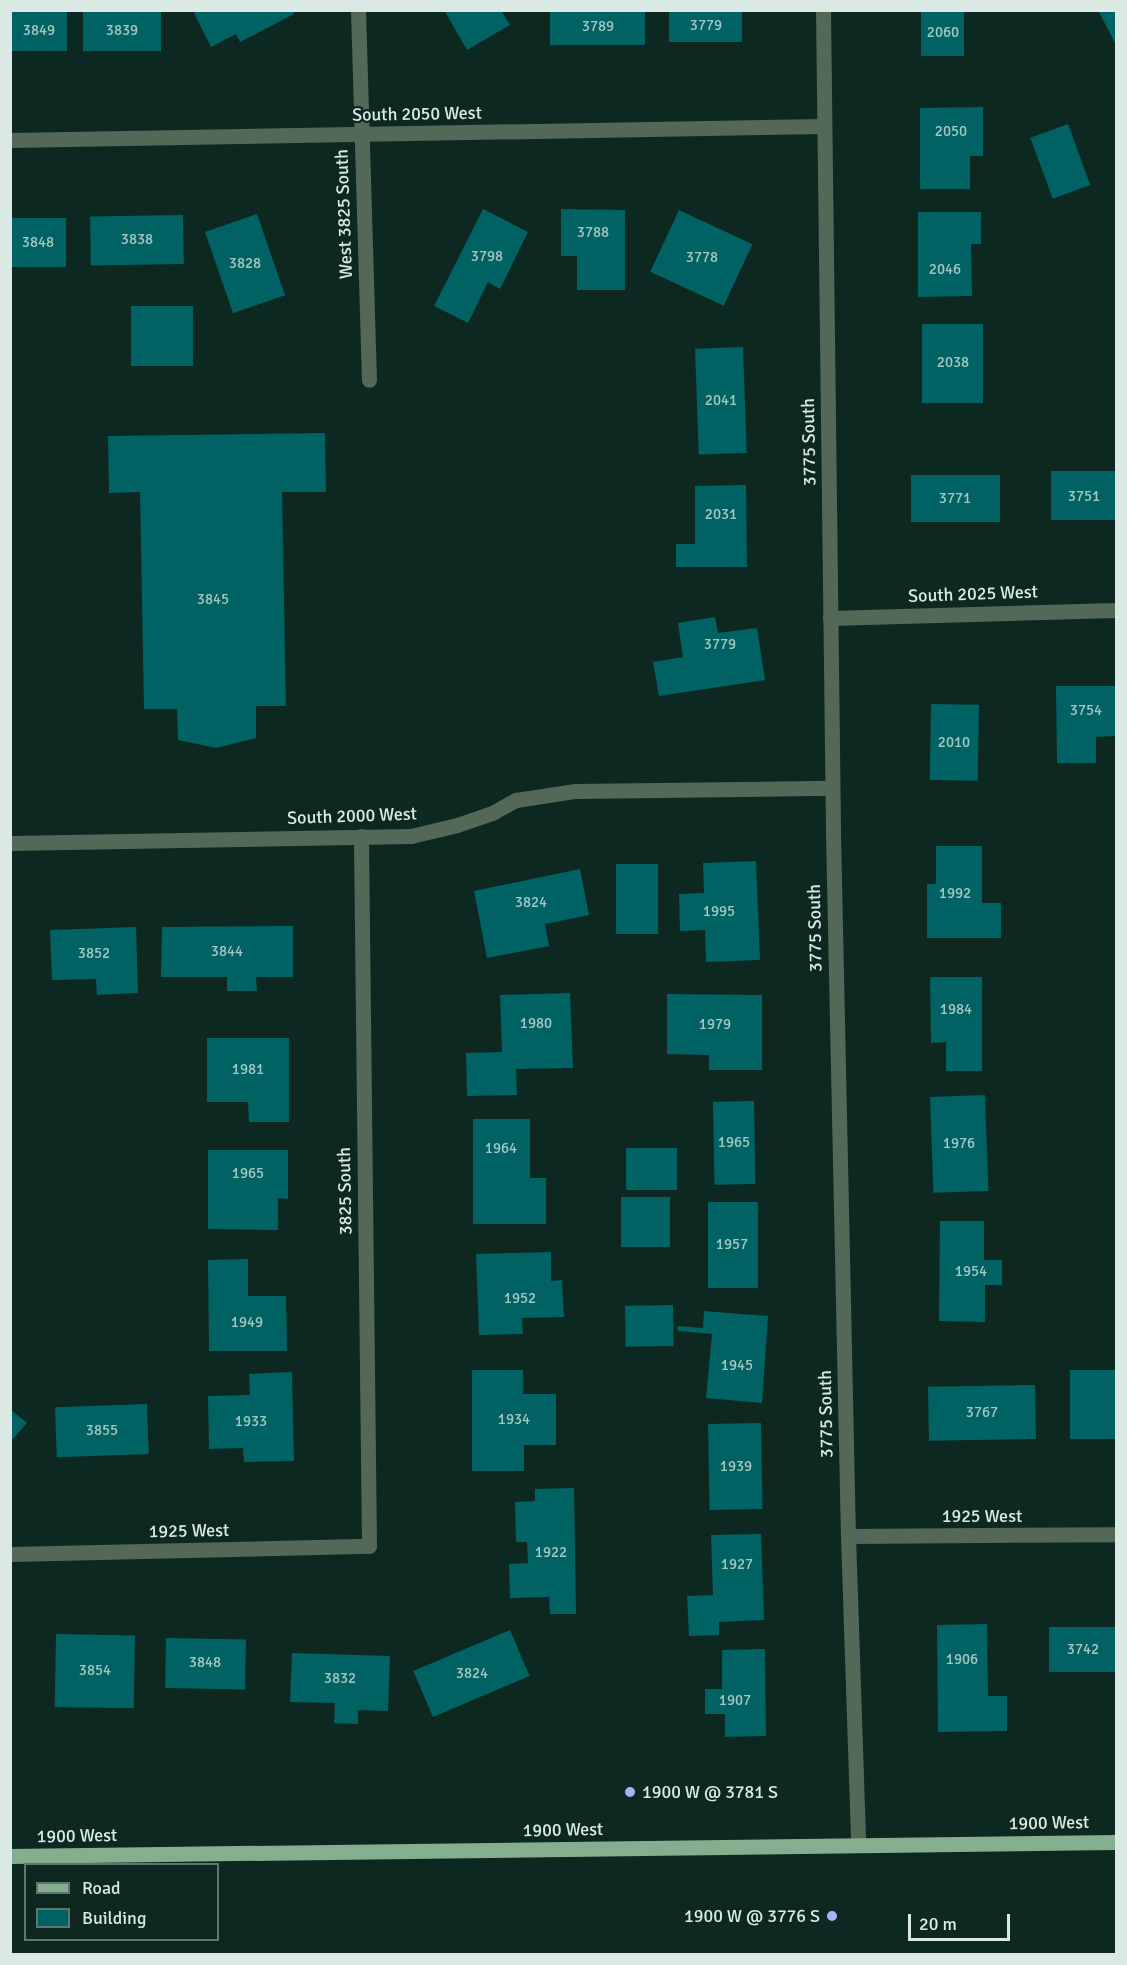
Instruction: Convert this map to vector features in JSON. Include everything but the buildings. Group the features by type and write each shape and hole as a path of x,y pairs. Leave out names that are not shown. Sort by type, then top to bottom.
{"main road":[{"name":"1900 West","path":"10,1856 1116,1842"}],"street":[{"name":"West 3825 South","path":"358,10 369,380"},
{"name":"3775 South","path":"823,10 832,788 858,1845"},
{"name":"South 2050 West","path":"10,140 824,126"},
{"name":"South 2025 West","path":"830,618 1116,610"},
{"name":"South 2000 West","path":"10,843 411,836 457,825 494,812 516,800 575,791 832,788"},
{"name":"3825 South","path":"361,836 369,1546"},
{"name":"1925 West","path":"849,1536 1116,1534"},
{"name":"1925 West","path":"10,1554 369,1546"}],"place":[{"name":"1900 W @ 3781 S","path":"630,1792"},
{"name":"1900 W @ 3776 S","path":"832,1916"}]}
